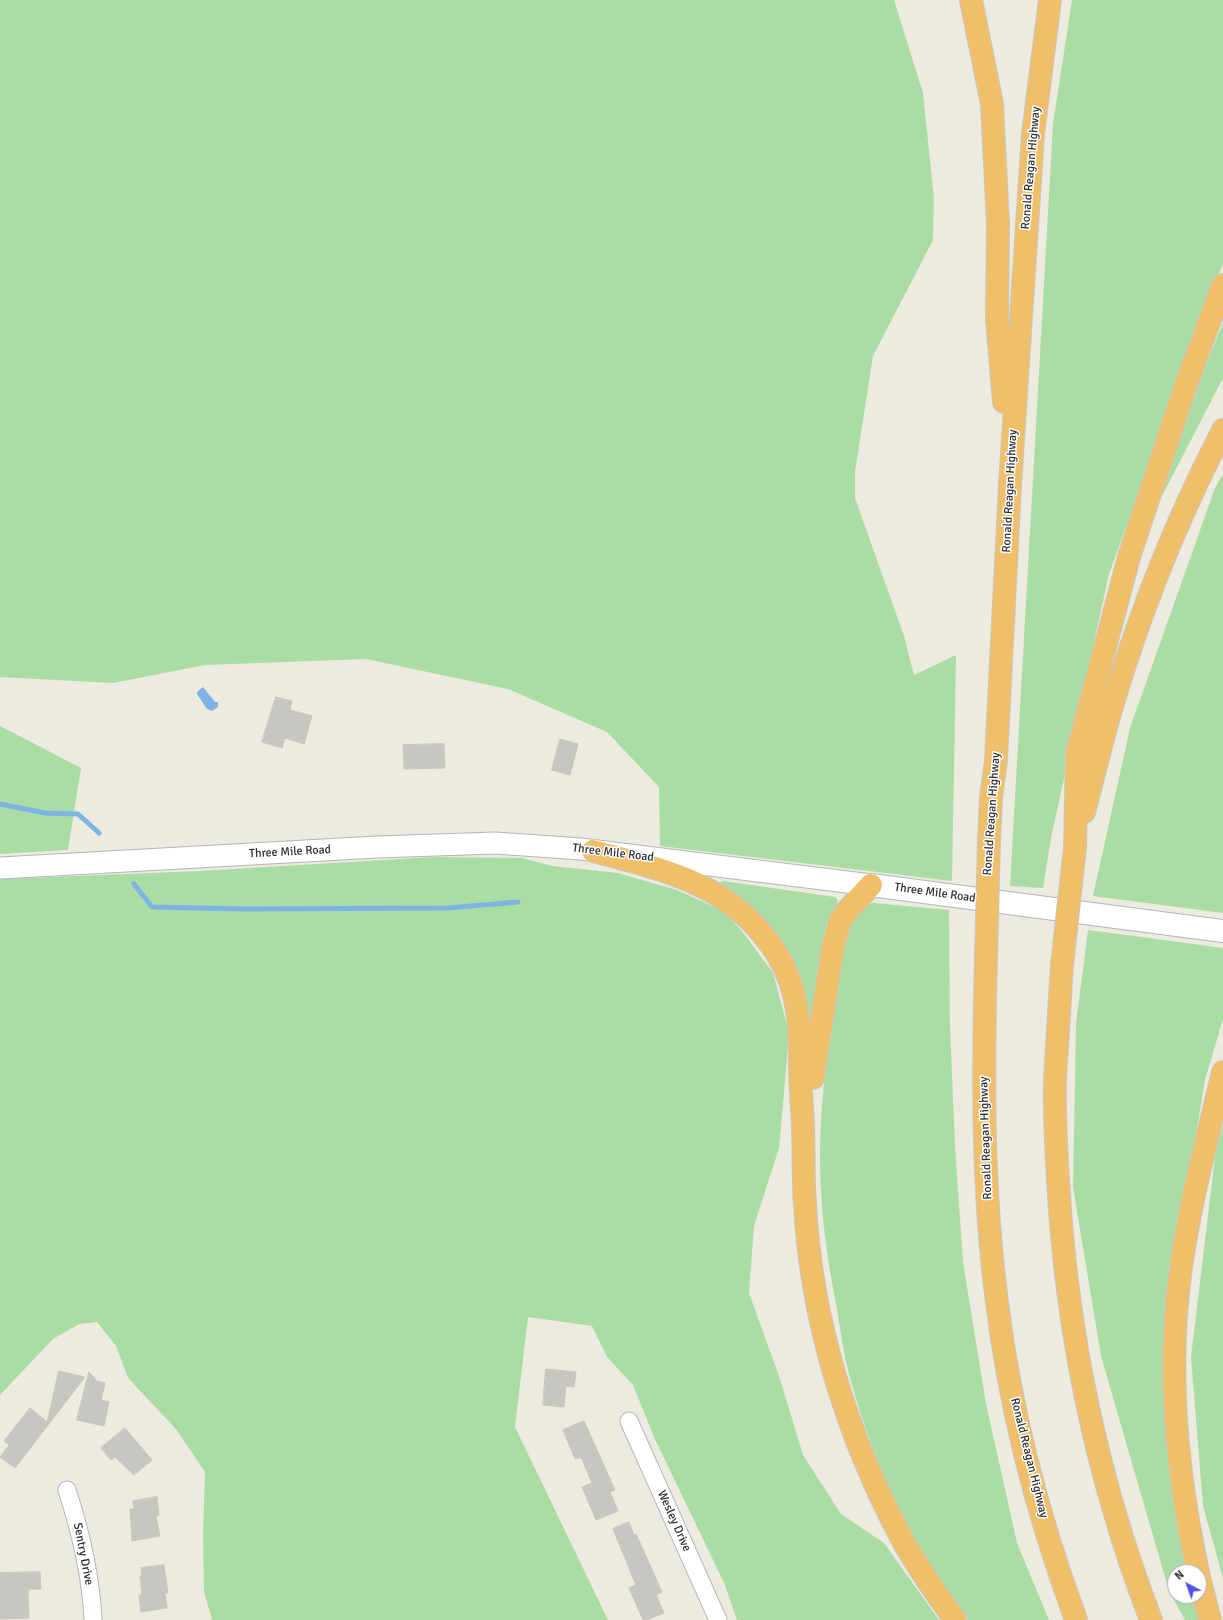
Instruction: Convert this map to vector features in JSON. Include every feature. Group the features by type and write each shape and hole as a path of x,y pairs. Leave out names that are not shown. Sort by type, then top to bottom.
{"highway":[{"path":"971,0 992,104 998,223 997,319 1010,485"},
{"name":"Ronald Reagan Highway","path":"1050,0 1033,134 1010,485 996,760 991,798 986,958 985,1158 997,1303 1013,1395 1044,1521 1061,1580 1076,1620"},
{"path":"1151,1620 1134,1576 1106,1485 1090,1417 1070,1312 1061,1238 1055,1080 1062,965 1075,848 1077,753 1125,572 1187,382 1223,285"},
{"path":"1075,848 1113,702 1153,587 1201,472 1223,430"},
{"path":"593,851 636,863 709,889 736,908 760,930 776,954 791,981 799,1017 805,1205 813,1284 834,1374 867,1466 903,1541 956,1620"},
{"path":"803,1128 812,1090 832,946 840,921 847,911 871,885"},
{"path":"1196,1564 1184,1501 1175,1425 1174,1344 1180,1277 1187,1227 1223,1072"},
{"path":"1206,1604 1210,1620"}],"main road":[{"name":"Three Mile Road","path":"871,885 1223,931"}],"street":[{"name":"Three Mile Road","path":"0,868 461,843 536,845 871,885"},
{"name":"Wesley Drive","path":"629,1421 718,1620"},
{"name":"Sentry Drive","path":"67,1490 86,1556 93,1620"}],"green space":[{"path":"0,0 894,0 923,93 934,198 933,240 873,356 855,472 855,498 904,636 914,675 956,655 952,881 660,846 659,787 607,732 508,689 366,659 205,665 113,683 0,677"},
{"path":"1072,0 1223,0 1223,263 1109,574 1051,838 1043,888 1010,886 1053,124"},
{"path":"1223,323 1223,378 1159,502 1203,372"},
{"path":"1223,474 1223,913 1093,896 1130,728 1215,488"},
{"path":"0,726 81,768 68,850 0,854"},
{"path":"433,857 522,858 552,866 618,873 677,890 725,912 745,935 773,973 789,1032 779,1148 754,1226 749,1293 780,1379 803,1455 841,1514 884,1543 939,1620 737,1620 725,1585 654,1437 633,1385 607,1357 592,1326 528,1317 515,1427 608,1620 212,1620 204,1591 203,1537 205,1472 176,1429 128,1378 116,1346 97,1322 79,1324 53,1339 0,1395 0,879 200,871"},
{"path":"723,881 835,897 838,900 837,905 828,919 823,937 809,1029 807,1012 718,884"},
{"path":"873,903 949,910 950,1027 955,1146 963,1262 986,1404 1017,1543 1049,1620 968,1620 931,1565 898,1506 884,1476 860,1413 849,1372 830,1271 825,1234 820,1176 821,1118 824,1079 842,945 853,918 862,909"},
{"path":"1088,930 1223,948 1223,1019 1205,1080 1168,1304 1165,1428 1189,1564 1167,1564 1167,1584 1101,1356 1073,1187 1076,1024"},
{"path":"1223,1125 1223,1578 1203,1506 1191,1357 1216,1149"},
{"path":"1176,1604 1196,1604 1199,1620 1185,1620"}],"water":[{"path":"203,687 215,702 218,702 218,707 212,711 207,709 197,694 197,692"}],"building":[{"path":"276,697 292,701 290,710 312,716 304,744 285,738 282,748 262,742"},
{"path":"560,739 578,744 570,775 552,770"},
{"path":"444,744 445,768 404,769 403,745"},
{"path":"546,1369 576,1372 574,1387 566,1386 564,1407 543,1405"},
{"path":"59,1371 85,1377 15,1468 0,1457 9,1445 4,1441 30,1408 47,1422"},
{"path":"89,1372 97,1381 105,1383 101,1400 109,1402 104,1426 77,1420"},
{"path":"584,1421 615,1490 610,1492 618,1511 596,1520 582,1487 592,1483 581,1457 575,1459 563,1430"},
{"path":"125,1428 152,1460 134,1475 115,1457 111,1460 101,1448"},
{"path":"157,1497 159,1515 156,1516 160,1536 132,1541 130,1509 134,1509 133,1501"},
{"path":"629,1522 634,1535 636,1534 662,1592 656,1595 664,1613 647,1620 643,1620 629,1588 636,1585 613,1529"},
{"path":"164,1565 168,1593 165,1593 167,1608 141,1612 139,1595 142,1595 140,1576 142,1576 141,1568"},
{"path":"40,1572 41,1589 28,1589 29,1618 0,1619 0,1573"}],"waterway":[{"path":"0,804 45,813 78,814 99,833"},
{"path":"134,884 152,907 244,909 447,908 518,902"}]}
